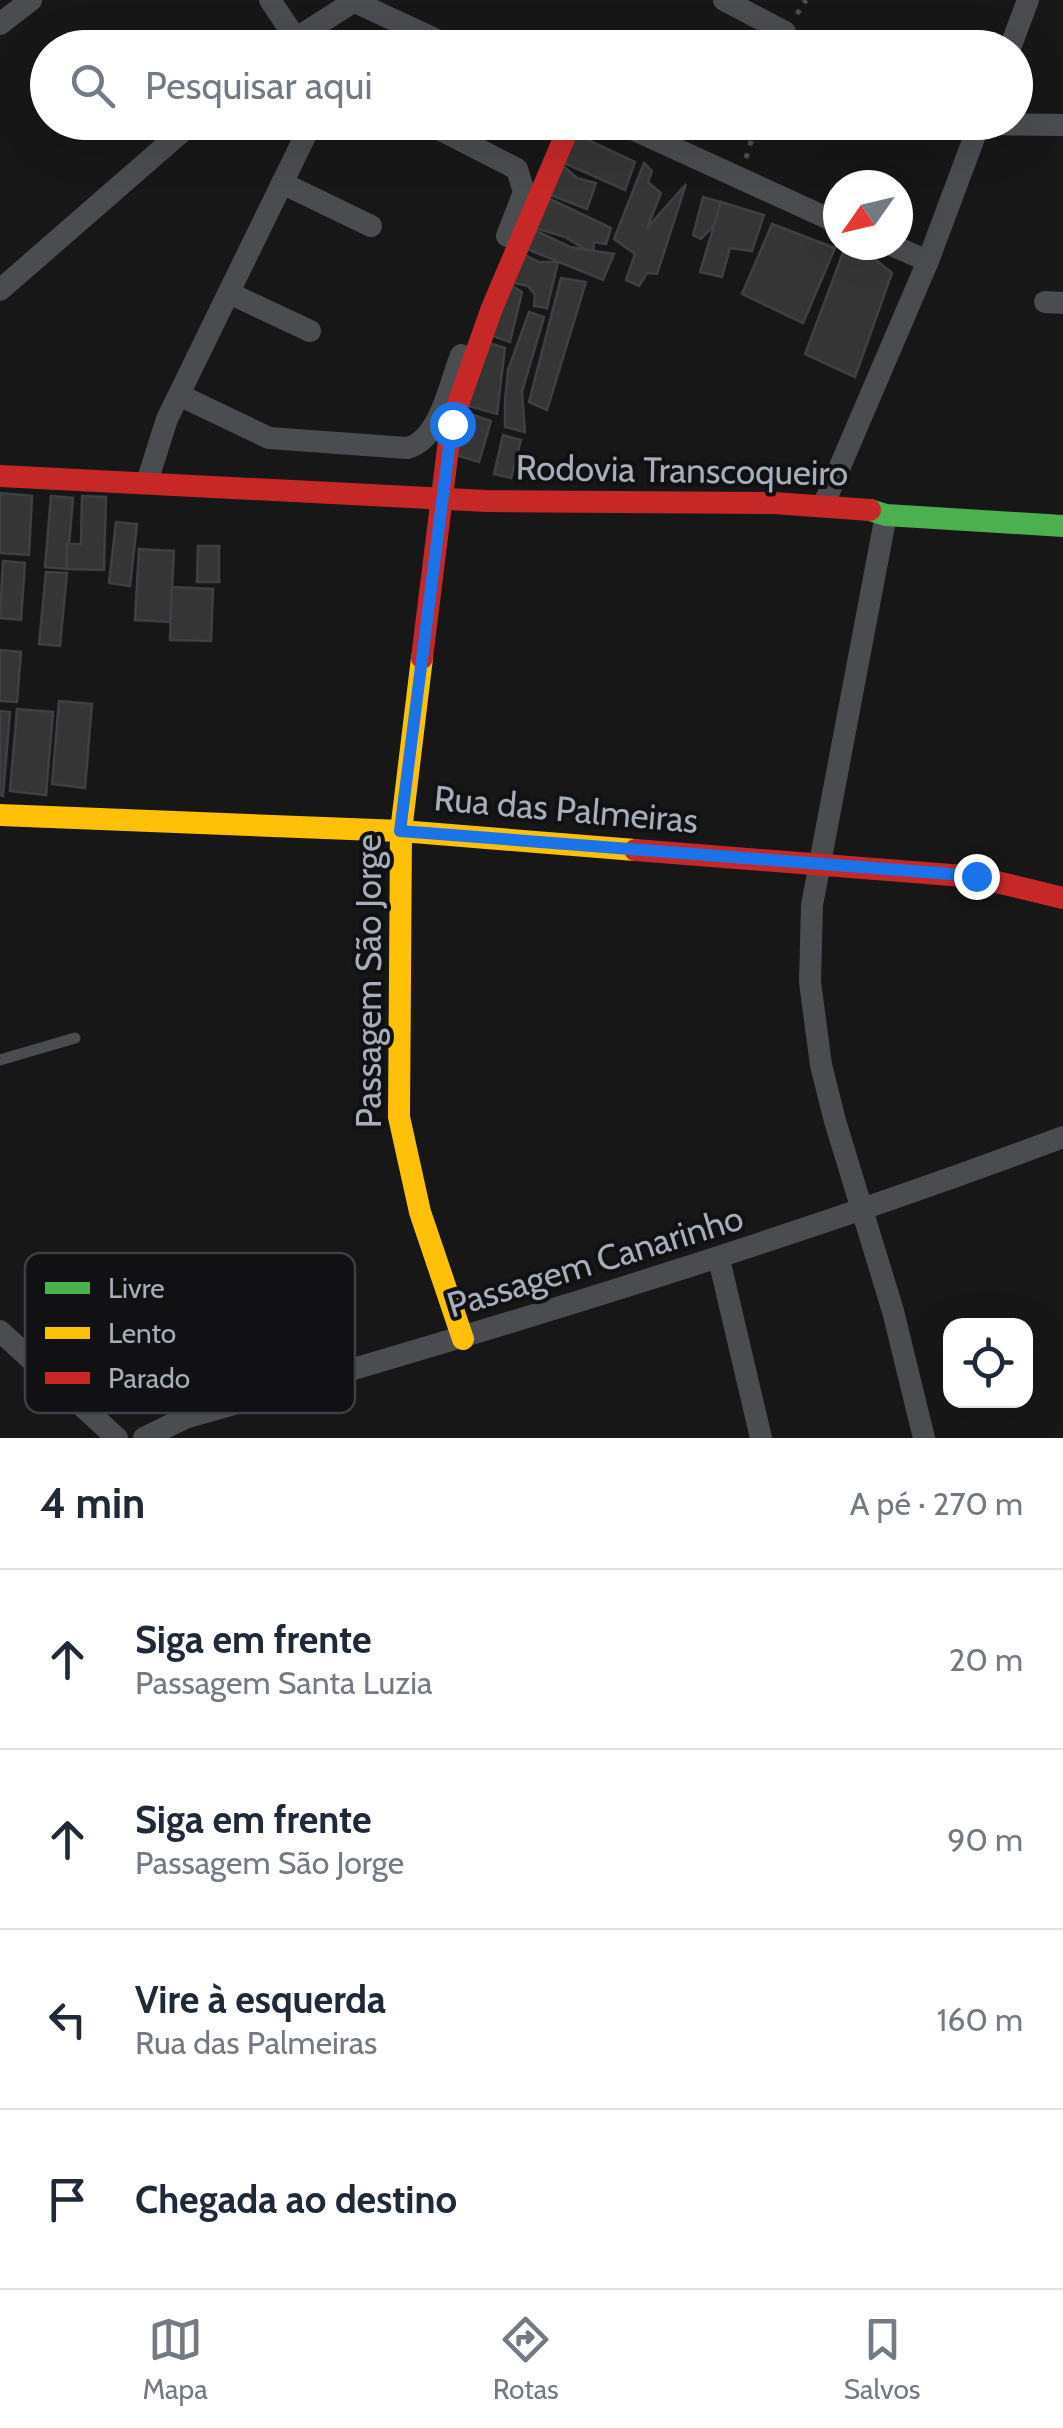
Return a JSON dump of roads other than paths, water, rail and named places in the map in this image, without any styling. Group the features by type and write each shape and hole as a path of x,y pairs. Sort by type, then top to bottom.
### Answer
{"street":[{"path":"0,24 31,0"},
{"path":"270,0 282,30"},
{"path":"724,0 781,30"},
{"path":"1017,30 1028,0"},
{"path":"307,30 354,1 416,30"},
{"path":"1033,124 1063,124"},
{"path":"0,290 172,140"},
{"path":"148,482 179,395 303,140"},
{"path":"179,395 269,438 407,448 420,445 430,432 524,192 524,179 516,168 461,140"},
{"name":"Passagem São Jorge","path":"463,1339 416,1197 399,1117 400,831 452,424 477,351 564,140"},
{"path":"655,140 823,216"},
{"path":"822,506 928,261 974,140"},
{"path":"282,183 370,226"},
{"path":"913,255 928,261"},
{"path":"229,292 310,330"},
{"name":"Rodovia Transcoqueiro","path":"0,476 488,501 822,506 864,508 886,515 1063,526"},
{"path":"886,515 818,864 812,905 810,982 821,1066 924,1438"},
{"name":"Rua das Palmeiras","path":"0,815 400,831 976,876 1063,898"},
{"name":"Passagem Canarinho","path":"355,1370 720,1260 863,1212 1063,1137"},
{"path":"720,1260 760,1438"},
{"path":"0,1330 25,1353"},
{"path":"90,1413 117,1438"},
{"name":"Passagem Canarinho","path":"144,1438 204,1413"}],"lane":[{"path":"0,1060 75,1038"}]}
